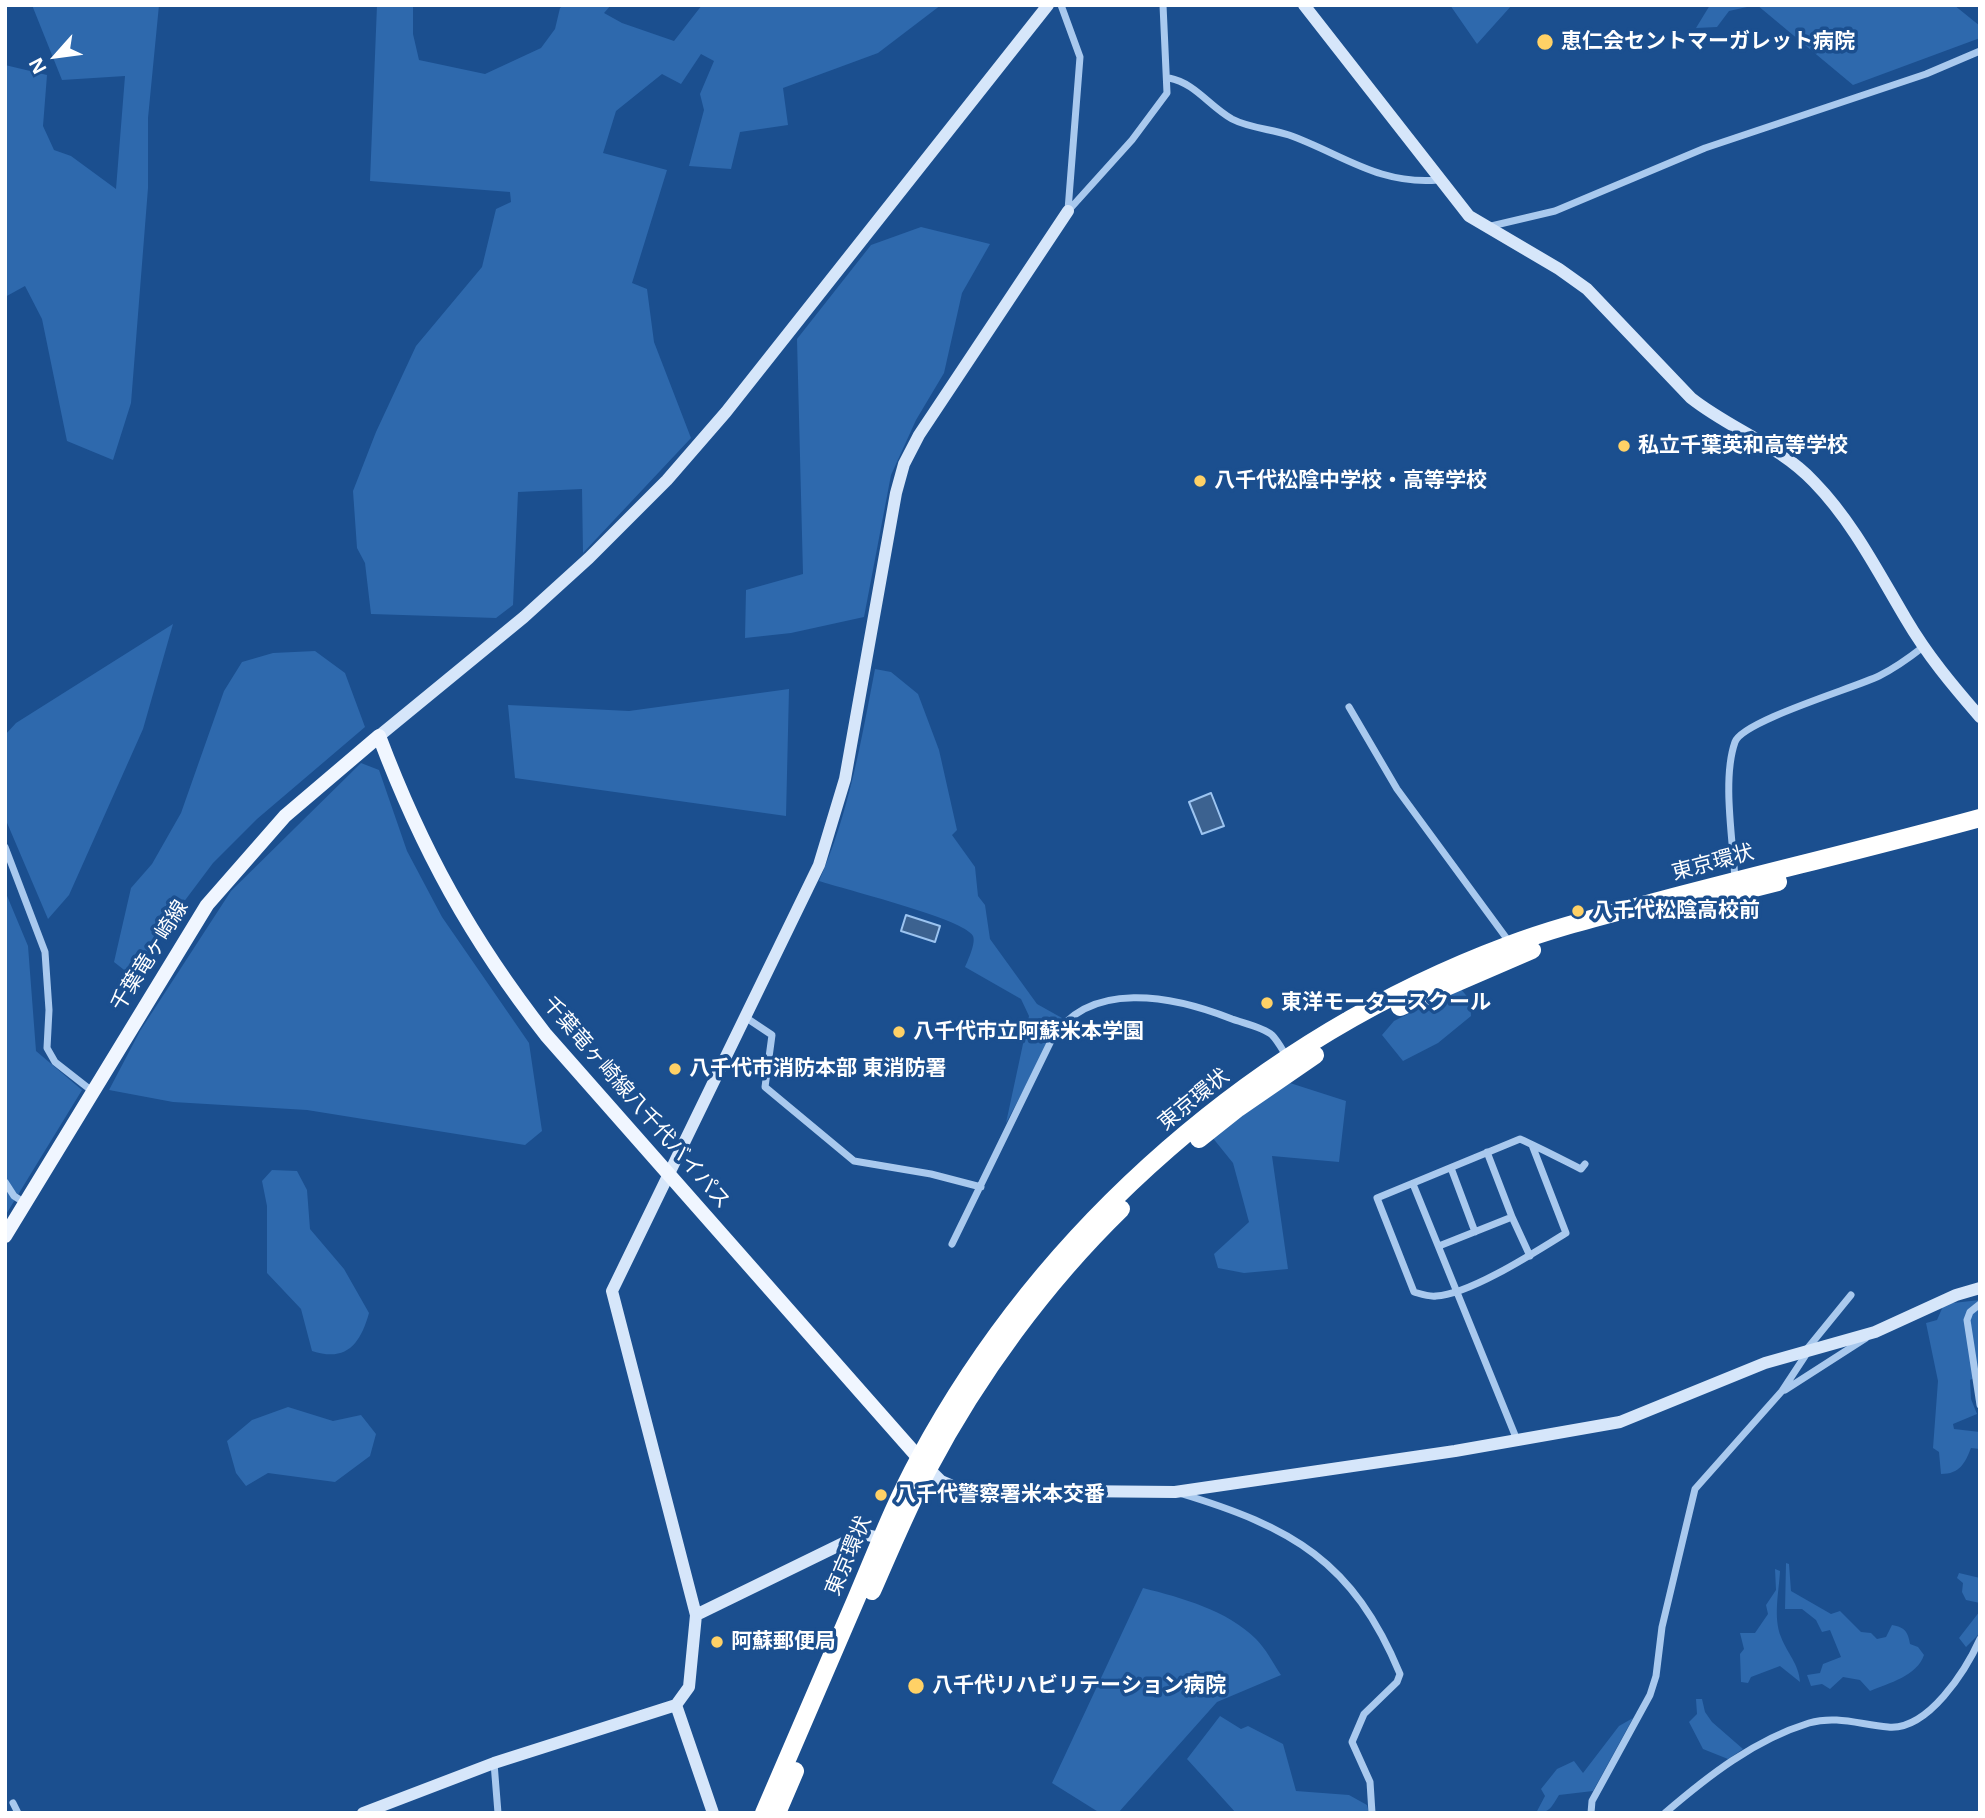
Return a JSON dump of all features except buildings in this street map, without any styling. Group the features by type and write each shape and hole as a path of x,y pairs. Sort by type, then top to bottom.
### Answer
{"highway":[{"name":"東京環状","path":"764,1813 881,1538 982,1357 1085,1229 1190,1132 1288,1058 1418,985 1513,950 1582,934 1735,886 1980,818"},
{"name":"東京環状","path":"1735,886 1980,830"},
{"name":"東京環状","path":"777,1813 924,1463 1059,1278 1116,1214 1184,1151 1297,1067 1360,1028 1513,950"}],"main road":[{"name":"千葉竜ヶ崎線","path":"5,1236 189,932 223,885 295,807 379,736"},
{"name":"千葉竜ヶ崎線八千代バイパス","path":"379,736 424,846 489,957 546,1035 924,1463"}],"street":[{"path":"379,736 523,617 599,548 667,480 726,412 1048,5"},
{"path":"1061,5 1080,57 1068,211"},
{"path":"363,1813 494,1763 676,1705 689,1687 696,1615 612,1291 819,864 831,831 845,779 896,493 904,464 964,365 1068,211 1163,103 1169,78 1163,5"},
{"path":"1304,5 1468,216 1559,269 1587,289 1691,398 1710,413 1765,443 1813,481 1850,525 1923,647 1980,717"},
{"path":"1486,227 1555,211 1705,148 1926,75 1980,51"},
{"path":"1169,78 1189,84 1235,121 1289,135 1380,175 1421,181 1438,180"},
{"path":"1735,886 1729,781 1735,740 1742,731 1879,676 1923,647"},
{"path":"1349,707 1397,789 1513,950"},
{"path":"5,847 45,952 49,1010 47,1048 55,1062 92,1091"},
{"path":"952,1244 1051,1041 1060,1026 1083,1007 1155,996 1215,1012 1272,1034 1288,1058"},
{"path":"745,1017 772,1035 765,1087 854,1161 931,1174 981,1187"},
{"path":"1532,1144 1566,1233 1530,1256 1458,1291 1436,1297 1414,1292 1377,1198 1520,1139 1532,1144 1581,1169 1585,1164"},
{"path":"1487,1152 1530,1256"},
{"path":"1451,1167 1475,1231"},
{"path":"5,1182 14,1196 25,1203"},
{"path":"1413,1184 1517,1440"},
{"path":"1439,1246 1512,1217"},
{"path":"1782,1392 1875,1332 1956,1295 1980,1288"},
{"path":"1591,1813 1592,1801 1644,1708 1656,1676 1662,1627 1695,1489 1782,1392 1808,1349 1851,1295"},
{"path":"1980,1304 1970,1312 1967,1320 1980,1405"},
{"path":"924,1463 942,1481 962,1490 1175,1492 1620,1422 1765,1363 1875,1332"},
{"path":"1175,1492 1267,1524 1324,1559 1349,1585 1400,1674 1397,1682 1364,1714 1352,1742 1370,1782 1372,1813"},
{"path":"696,1615 862,1534 881,1538"},
{"path":"1665,1813 1743,1753 1806,1724 1833,1719 1890,1728 1919,1716 1935,1705 1957,1682 1980,1639"},
{"path":"676,1705 713,1813"},
{"path":"494,1763 498,1813"},
{"path":"13,1803 18,1813"}],"shaded area":[{"path":"32,5 159,5 148,118 148,188 131,403 113,460 67,441 42,319 25,286 5,297 5,65 47,75 43,126 54,150 71,156 116,189 125,76 62,80"},
{"path":"377,5 413,5 413,34 419,60 485,74 541,48 555,29 560,8 564,5 611,5 604,13 622,23 674,41 702,5 941,5 878,53 783,88 788,125 740,132 731,169 689,166 704,110 700,94 714,61 701,54 681,84 662,74 616,111 603,153 667,170 632,283 647,289 654,342 691,438 583,553 582,489 518,492 513,605 496,618 371,614 365,563 357,548 353,491 376,432 416,346 482,267 496,209 511,202 510,192 370,181"},
{"path":"1450,5 1512,5 1477,44"},
{"path":"1710,5 1756,5 1729,11 1717,27 1696,28"},
{"path":"1757,5 1954,5 1980,26 1980,38 1853,85"},
{"path":"921,227 990,244 962,293 944,373 916,420 891,475 864,617 791,633 745,638 746,590 803,574 797,339 871,245"},
{"path":"173,624 143,729 69,895 48,919 5,818 5,735 16,723"},
{"path":"315,651 345,673 365,727 257,819 213,863 165,927 142,984 114,962 131,888 152,864 181,813 224,691 242,662 273,653"},
{"path":"875,669 891,672 918,694 939,750 957,830 952,835 975,867 978,896 985,905 990,939 1037,1004 1062,1018 1006,1123 1029,1016 1021,999 965,967 973,947 973,936 949,921 927,913 819,881 846,803"},
{"path":"789,689 786,816 515,778 508,705 629,711"},
{"path":"361,763 379,770 407,851 442,917 529,1043 542,1131 525,1145 307,1110 173,1102 109,1090 140,1031 231,891"},
{"path":"1211,793 1224,826 1202,834 1189,802"},
{"path":"5,891 28,946 36,1051 82,1090 5,1216"},
{"path":"906,915 940,926 935,942 901,931"},
{"path":"1460,988 1470,1000 1471,1016 1438,1043 1403,1061 1382,1035 1394,1021"},
{"path":"1290,1083 1346,1101 1339,1162 1272,1156 1288,1269 1244,1273 1218,1268 1214,1254 1249,1222 1233,1163 1212,1137 1272,1092"},
{"path":"272,1170 297,1171 307,1190 310,1229 344,1269 369,1313 356,1342 343,1352 324,1354 312,1351 301,1309 267,1273 267,1206 262,1181"},
{"path":"1980,1300 1980,1384 1978,1376 1970,1380 1971,1399 1977,1414 1953,1424 1954,1429 1980,1432 1980,1449 1971,1448 1961,1467 1941,1474 1939,1452 1933,1448 1938,1381 1926,1323 1937,1320 1944,1304"},
{"path":"288,1407 333,1421 361,1415 376,1434 370,1456 335,1482 268,1473 246,1486 236,1473 227,1441 252,1420"},
{"path":"1786,1563 1789,1564 1791,1591 1831,1614 1840,1611 1861,1632 1871,1633 1877,1639 1886,1637 1892,1625 1900,1627 1907,1633 1910,1644 1918,1647 1924,1655 1920,1662 1909,1674 1870,1691 1860,1680 1843,1677 1830,1689 1822,1684 1811,1686 1807,1675 1820,1673 1823,1664 1841,1657 1830,1630 1822,1632 1816,1620 1802,1609 1785,1609"},
{"path":"1775,1569 1780,1571 1777,1613 1779,1629 1800,1682 1780,1666 1751,1677 1748,1683 1741,1682 1740,1654 1744,1649 1740,1633 1755,1633 1768,1614 1766,1605 1776,1590"},
{"path":"1959,1573 1980,1578 1980,1603 1966,1600 1962,1592 1963,1583 1957,1578"},
{"path":"1143,1588 1188,1601 1232,1620 1260,1643 1281,1675 1217,1702 1118,1813 1100,1813 1052,1783"},
{"path":"1980,1611 1980,1633 1966,1647 1959,1638"},
{"path":"1696,1699 1702,1699 1705,1712 1712,1722 1743,1749 1728,1759 1703,1749 1689,1722 1697,1714"},
{"path":"1220,1716 1241,1729 1248,1726 1283,1744 1296,1791 1349,1795 1367,1805 1369,1813 1236,1813 1187,1759"},
{"path":"1633,1718 1593,1791 1559,1795 1548,1810 1536,1813 1545,1796 1541,1789 1557,1769 1574,1761 1583,1773 1619,1726"}],"place":[{"name":"恵仁会セントマーガレット病院","path":"1545,42"},
{"name":"私立千葉英和高等学校","path":"1624,446"},
{"name":"八千代松陰中学校・高等学校","path":"1200,481"},
{"name":"八千代松陰高校前","path":"1578,911"},
{"name":"東洋モータースクール","path":"1267,1003"},
{"name":"八千代市立阿蘇米本学園","path":"899,1032"},
{"name":"八千代市消防本部 東消防署","path":"675,1069"},
{"name":"八千代警察署米本交番","path":"881,1495"},
{"name":"阿蘇郵便局","path":"717,1642"},
{"name":"八千代リハビリテーション病院","path":"916,1686"}]}
